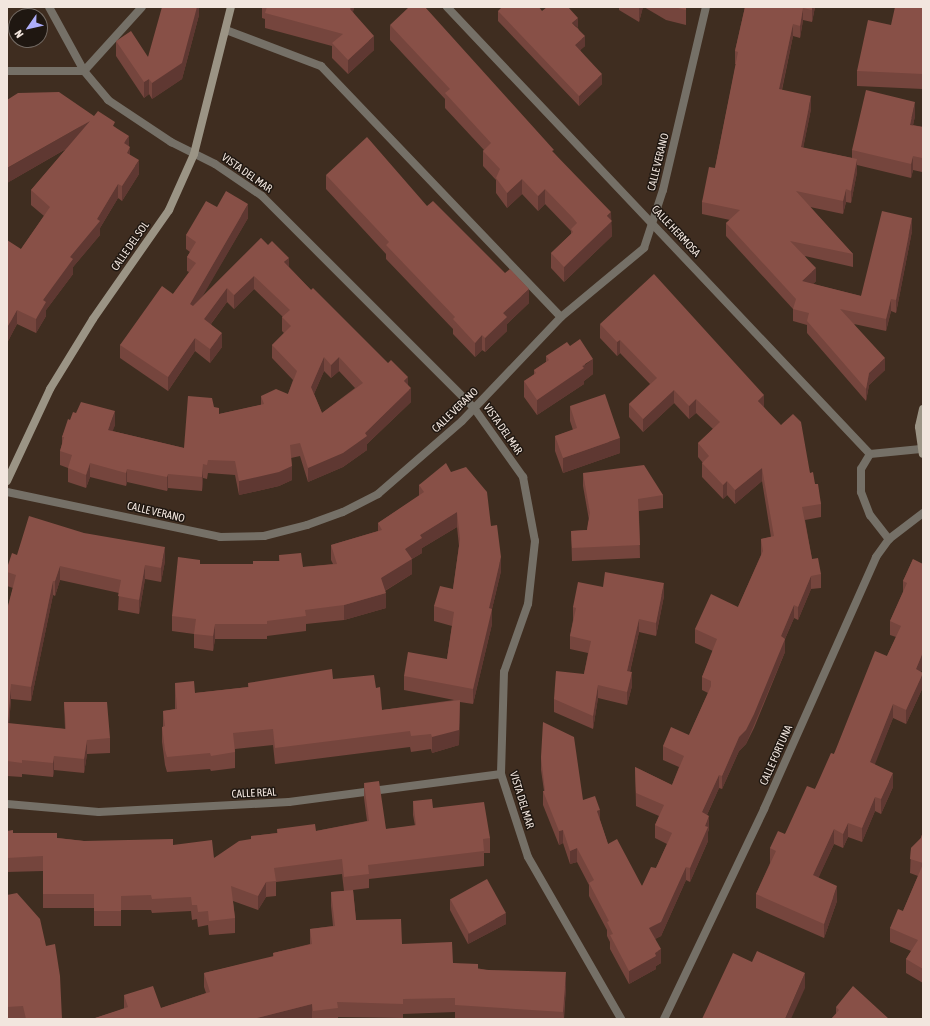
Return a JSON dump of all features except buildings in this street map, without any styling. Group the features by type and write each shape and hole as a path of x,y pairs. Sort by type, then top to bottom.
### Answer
{"street":[{"path":"7,72 84,72 142,7"},
{"name":"CALLE DEL SOL","path":"7,481 50,389 93,319 169,210 194,154 231,7"},
{"name":"CALLE HERMOSA","path":"447,7 870,454"},
{"name":"CALLE VERANO","path":"7,492 220,537 264,536 307,526 343,512 378,494 474,408 561,317 644,248 654,224 706,7"},
{"name":"VISTA DEL MAR","path":"51,8 84,72 108,100 171,142 215,164 262,196 474,408 523,477 535,541 528,604 504,672 500,774 528,856 621,1019"},
{"path":"226,30 321,66 561,317"},
{"path":"889,539 870,515 861,492 862,469 870,454 922,452 919,427 923,409"},
{"name":"CALLE FORTUNA","path":"664,1019 764,809 876,557 889,539 923,513"},
{"name":"CALLE REAL","path":"7,804 99,812 281,802 500,774"}]}
